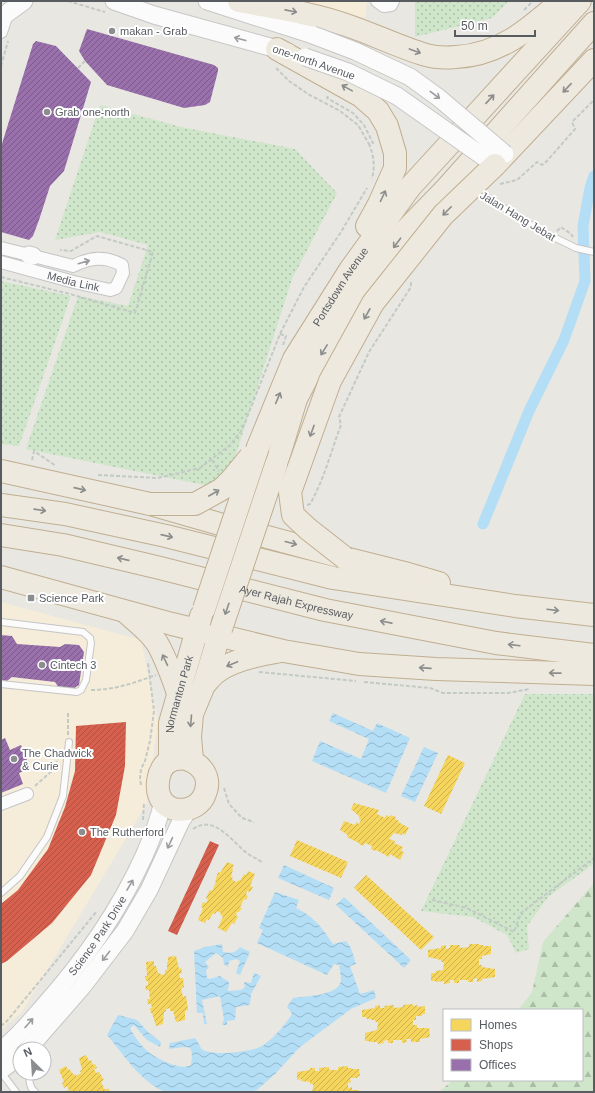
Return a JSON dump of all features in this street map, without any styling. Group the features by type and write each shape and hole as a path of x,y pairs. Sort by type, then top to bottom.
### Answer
{"highway":[{"path":"239,1 299,12 346,25 427,56 444,58 467,57 488,52 503,45 527,29 561,1"},
{"name":"Portsdown Avenue","path":"198,627 258,447 303,365 350,270 410,187 580,1"},
{"name":"Portsdown Avenue","path":"220,632 276,466 296,399 303,365 405,232 451,187 467,176 594,23"},
{"path":"275,57 361,96 378,111 387,126 395,153 394,168 379,204 358,245 350,270"},
{"path":"345,558 308,529 290,492 330,381 373,303 443,215 499,168 594,60"},
{"path":"150,504 195,504 222,488 232,479 258,447"},
{"path":"276,466 281,494 298,510"},
{"path":"1,471 150,504 408,574 515,606"},
{"path":"1,505 65,514 166,536 333,578 515,606 594,615"},
{"name":"Ayer Rajah Expressway","path":"1,535 70,547 325,610 496,643 594,655"},
{"path":"9,582 126,612 220,632 283,651 360,664 436,669 594,674"},
{"path":"126,612 157,642 160,674 179,696"},
{"name":"Normanton Park","path":"170,761 170,723 198,627"},
{"name":"Normanton Park","path":"192,760 190,737 192,714 204,685 220,632"},
{"path":"204,685 218,671 229,665 254,656 283,651"},
{"path":"182,758 192,760 201,768 207,778 208,788 203,798 196,806 189,809 179,810 153,801 158,793 158,782 163,768 170,761 182,758"}],"street":[{"path":"1,32 9,8 24,1"},
{"path":"207,1 313,35 355,51 410,77 439,98 499,168"},
{"path":"377,1 384,6 391,5 394,1"},
{"name":"one-north Avenue","path":"112,7 154,15 275,57 305,57 348,72 397,96 499,168"},
{"name":"Media Link","path":"1,248 73,266 99,258 112,259 122,265 123,273 116,288 110,290 74,282 1,262"},
{"path":"1,804 27,794"},
{"name":"Science Park Drive","path":"1,1050 16,1038 69,978 109,922 135,877 156,829 153,801"},
{"name":"Science Park Drive","path":"38,1041 48,1024 82,987 125,931 149,890 181,821 189,809"},
{"path":"1,1071 12,1062"}],"lane":[{"name":"Jalan Hang Jebat","path":"467,176 539,230 576,248 594,252"},
{"path":"1,622 83,632 90,638 91,643 86,680 81,690 77,692 1,684"},
{"path":"1,893 20,876 47,837 63,796 68,741"},
{"path":"1,1071 16,1092"},
{"path":"29,1081 35,1092"}],"path":[{"path":"68,1 112,7"},
{"path":"522,12 533,1"},
{"path":"275,57 289,81 308,94 340,111 358,125 373,154 374,166 371,182"},
{"path":"78,68 84,61"},
{"path":"330,94 327,98 353,113 364,125 374,143 369,144"},
{"path":"499,168 517,180 537,162 542,165 575,130 572,122 594,100"},
{"path":"97,475 158,478 186,472 200,468 230,445 242,430 280,334 304,287 341,232 367,188"},
{"path":"298,510 310,504 320,488 341,425 339,417 369,352 411,287"},
{"path":"32,460 34,451 60,469"},
{"path":"148,661 160,674"},
{"path":"256,672 430,688 443,693 508,693 533,688"},
{"path":"81,690 105,690 127,685 160,674"},
{"path":"142,789 140,779 141,769 145,761 150,741 160,674"},
{"path":"68,713 68,741"},
{"path":"27,794 54,768 58,757"},
{"path":"223,785 229,804 242,818 254,822"},
{"path":"142,823 145,804 153,801"},
{"path":"213,825 219,828 248,854 262,862"},
{"path":"432,900 467,908 514,932 521,913 594,858"},
{"path":"1,1026 7,1021 101,906"}],"shaded area":[{"path":"297,1 367,1 365,18"},
{"path":"1,602 141,640 158,720 147,803 22,1012 1,1030"}],"green space":[{"path":"415,1 509,1 492,18 415,37"},
{"path":"100,105 181,127 295,149 337,193 292,279 231,470 214,487 26,449 78,296 128,306 148,245 100,232 55,240"},
{"path":"1,281 71,296 19,446 1,444"},
{"path":"525,694 594,694 594,864 549,896 527,926 529,949 516,953 507,935 473,917 421,911"},
{"path":"594,883 594,1092 439,1092 452,1081 583,1081 583,1009 519,1009 532,992 543,942"}],"water":[{"path":"333,713 373,731 377,723 410,738 386,793 312,761 320,741 361,759 369,739 329,721"},
{"path":"424,747 438,753 415,802 401,796"},
{"path":"284,865 334,888 329,900 278,878"},
{"path":"275,892 299,900 296,908 303,911 313,919 333,944 346,941 351,948 356,964 350,966 360,994 374,990 376,998 351,1009 300,1047 275,1074 257,1090 250,1092 165,1092 156,1087 133,1067 107,1035 118,1015 137,1020 149,1033 161,1042 160,1047 147,1040 134,1025 130,1028 139,1042 151,1054 171,1064 182,1067 191,1065 191,1049 186,1047 169,1049 170,1043 195,1038 203,1050 215,1053 257,1048 270,1040 292,1014 287,1007 293,998 328,992 339,986 341,981 339,965 334,964 327,975 257,943 263,930 259,928"},
{"path":"344,897 411,960 404,968 336,905"},
{"path":"222,944 223,952 234,952 240,947 250,952 240,975 236,973 240,961 236,959 229,961 228,967 224,964 223,958 216,953 205,962 209,968 206,970 207,978 210,979 220,976 229,982 228,991 241,990 245,987 244,982 251,983 254,973 261,976 251,994 250,1005 236,1007 235,1020 227,1021 227,1025 222,1025 224,1019 220,996 202,1000 207,1024 204,1024 203,1013 197,1013 194,951 205,947"}],"building: Homes":[{"path":"448,755 465,763 441,814 424,806"},
{"path":"354,803 379,810 377,814 385,818 386,815 396,817 395,819 399,821 398,822 409,828 405,835 402,833 402,835 394,833 389,839 395,841 394,843 403,847 401,851 404,852 400,860 390,854 389,857 376,850 375,851 371,849 372,846 365,843 363,846 359,844 347,837 348,835 340,830 344,821 355,825 356,822 359,824 361,820 359,819 360,817 351,809"},
{"path":"297,840 348,862 341,878 290,856"},
{"path":"227,862 234,865 232,869 232,880 237,882 238,880 240,881 244,874 246,875 248,871 255,874 250,886 253,887 250,892 247,891 246,895 248,896 246,900 244,899 240,907 242,908 239,912 237,912 236,915 238,917 234,924 232,923 226,932 218,928 223,916 217,911 215,914 213,913 209,920 207,919 205,923 198,920 203,908 201,907 203,902 206,903 208,899 206,898 210,890 212,891 218,872 220,873"},
{"path":"366,875 434,937 421,950 354,888"},
{"path":"469,944 491,946 491,954 482,956 482,959 479,959 479,965 482,965 482,967 495,969 495,977 482,979 482,981 477,982 477,978 473,979 473,982 468,982 468,980 459,980 459,983 454,983 454,980 450,980 450,983 444,984 444,981 431,981 431,973 436,973 435,971 443,970 444,962 428,957 428,950 441,948 441,946 446,945 446,949 450,948 450,945 460,945 460,948 469,947"},
{"path":"176,956 179,969 181,968 182,973 179,974 180,978 183,978 184,987 181,988 183,997 186,996 188,1010 185,1011 185,1020 176,1022 173,1011 170,1011 170,1008 166,1009 164,1012 163,1024 156,1026 151,1013 151,1004 148,1004 147,999 150,999 149,990 146,990 145,986 148,985 148,981 146,981 145,976 147,976 146,962 154,961 154,966 156,966 158,973 161,975 165,974 165,970 167,970 168,957"},
{"path":"413,1004 413,1006 418,1005 418,1007 425,1006 425,1014 422,1014 422,1016 416,1016 416,1020 413,1020 413,1025 417,1025 417,1028 429,1028 430,1037 420,1039 420,1042 411,1042 411,1039 406,1039 407,1042 402,1043 402,1040 393,1040 393,1043 388,1043 388,1040 383,1041 384,1043 378,1044 378,1042 365,1041 365,1033 377,1030 378,1022 362,1017 362,1010 375,1008 375,1006 380,1005 380,1008 385,1008 384,1006 394,1005 394,1008"},
{"path":"86,1055 89,1061 91,1060 93,1065 95,1064 97,1068 94,1069 96,1073 99,1072 104,1080 101,1082 105,1090 108,1088 110,1092 65,1092 69,1090 67,1086 64,1088 62,1083 64,1082 59,1070 66,1066 74,1075 76,1074 76,1076 81,1073 80,1071 82,1070 79,1058"},
{"path":"348,1066 348,1068 359,1069 360,1076 357,1078 350,1078 351,1082 348,1083 348,1088 352,1087 352,1090 359,1090 359,1092 312,1092 313,1084 310,1084 310,1082 301,1081 301,1079 297,1080 297,1072 310,1070 310,1068 315,1068 315,1071 319,1071 319,1068 329,1067 329,1070 338,1070 338,1067"}],"building: Shops":[{"name":"The Rutherford","path":"126,722 125,766 116,815 91,875 52,923 7,961 1,964 1,904 18,890 48,849 65,807 75,771 76,726"},
{"path":"210,841 219,845 177,935 168,931"}],"building: Offices":[{"name":"Grab one-north","path":"87,29 214,65 218,68 218,71 210,102 205,105 184,108 107,85 85,61 79,51"},
{"name":"Grab one-north","path":"36,41 56,46 91,82 64,171 50,186 33,236 29,240 1,232 1,147 33,44"},
{"name":"Cintech 3","path":"1,635 12,636 17,644 60,647 65,644 79,645 84,652 79,685 71,690 59,688 55,682 12,677 7,681 1,680"},
{"name":"The Chadwick & Curie","path":"5,738 10,750 21,745 30,768 19,773 23,784 1,793 1,740"}],"waterway":[{"path":"483,524 529,411 564,340 585,281 583,226 590,188 594,176"}],"place":[{"name":"makan - Grab","path":"112,31"},
{"name":"Grab one-north","path":"47,112"},
{"name":"Science Park","path":"31,598"},
{"name":"Cintech 3","path":"42,665"},
{"name":"The Chadwick & Curie","path":"14,759"},
{"name":"The Rutherford","path":"82,832"}]}
